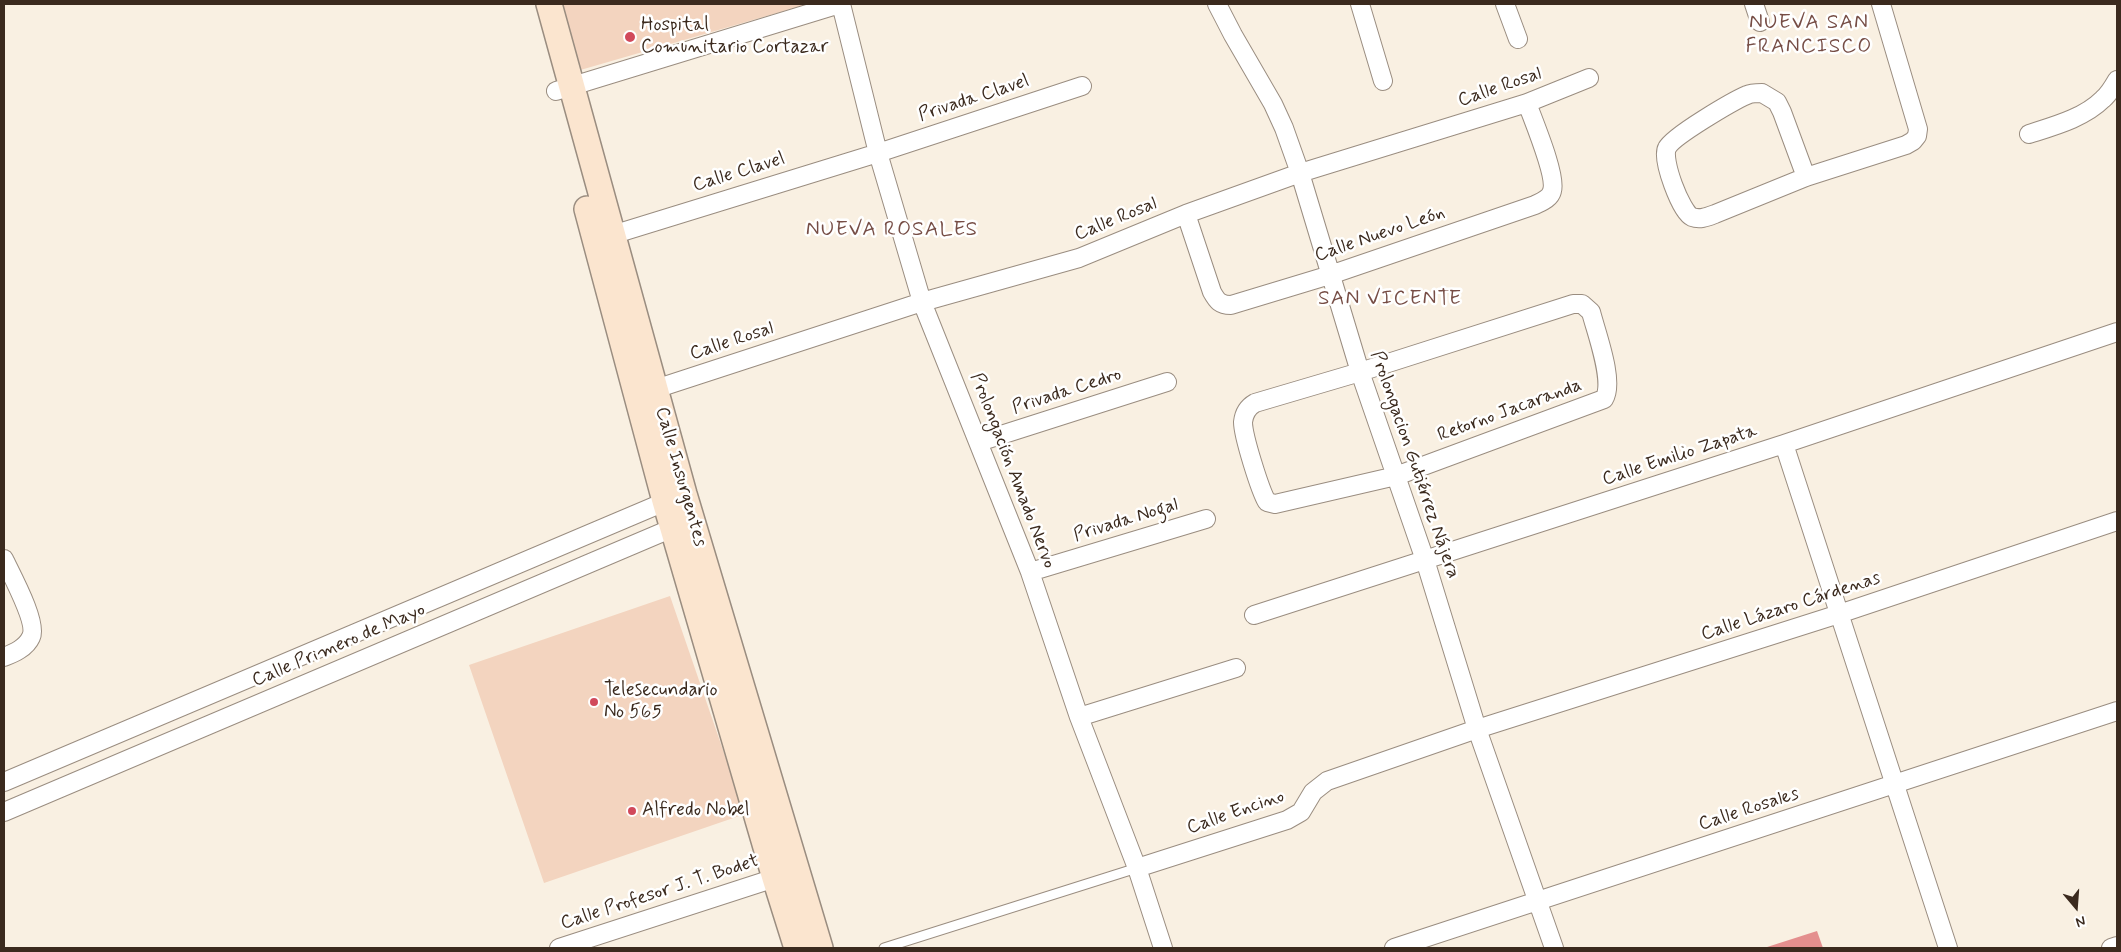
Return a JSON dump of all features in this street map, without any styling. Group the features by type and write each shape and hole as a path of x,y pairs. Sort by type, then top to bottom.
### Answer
{"main road":[{"name":"Calle Insurgentes","path":"531,4 564,89 612,235 646,392"},
{"name":"Calle Insurgentes","path":"549,4 564,89 674,498 820,948"},
{"name":"Calle Insurgentes","path":"682,524 775,878 797,948"}],"street":[{"path":"564,89 841,4"},
{"name":"Prolongación Amado Nervo","path":"841,4 878,152 922,302 1030,572 1079,716 1137,868 1163,948"},
{"name":"Prolongacion Gutiérrez Nájera","path":"1217,4 1233,36 1273,104 1284,128 1300,173 1360,372 1425,560 1477,729 1554,948"},
{"path":"1360,4 1383,80"},
{"path":"1505,4 1518,39"},
{"path":"1754,4 1760,22"},
{"path":"1806,177 1782,112 1776,102 1762,93 1748,95 1684,132 1672,141 1666,149 1665,159 1681,204 1687,214 1699,219 1806,177 1906,145 1913,141 1917,136 1918,129 1881,4"},
{"name":"Calle Rosal","path":"646,392 922,302 1079,258 1186,214 1300,173 1527,103 1589,78"},
{"path":"2029,134 2061,124 2094,107 2104,99 2117,80"},
{"name":"Privada Clavel","path":"878,152 1082,86"},
{"name":"Calle Nuevo León","path":"1186,214 1212,292 1216,301 1224,305 1231,305 1330,275 1534,206 1548,198 1552,192 1552,177 1527,103"},
{"name":"Calle Clavel","path":"612,235 878,152"},
{"name":"Retorno Jacaranda","path":"1573,304 1582,304 1591,312 1608,382 1608,389 1604,400 1396,476 1275,504 1267,502 1244,431 1245,413 1249,406 1360,372 1573,304"},
{"name":"Calle Emilio Zapata","path":"1254,614 1784,444 2117,332"},
{"name":"Privada Cedro","path":"979,442 1167,382"},
{"path":"1784,444 1948,948"},
{"name":"Calle Primero de Mayo","path":"4,782 674,498"},
{"name":"Privada Nogal","path":"1030,572 1206,519"},
{"name":"Calle Lázaro Cárdenas","path":"1477,729 1839,614 2117,521"},
{"name":"Calle Primero de Mayo","path":"4,812 682,524"},
{"path":"4,559 33,624 32,636 26,645 4,657"},
{"path":"1079,716 1236,668"},
{"name":"Calle Rosales","path":"1394,948 2117,711"},
{"name":"Calle Encino","path":"1137,868 1288,820 1302,812 1313,792 1327,781 1477,729"},
{"name":"Calle Profesor J. T. Bodet","path":"559,948 775,878"},
{"path":"2111,948 2117,946"}],"lane":[{"path":"884,948 1137,868"}],"shaded area":[{"name":"Hospital Comunitario Cortazar","path":"558,4 808,4 577,71"},
{"name":"Telesecundario No 565","path":"670,596 745,814 544,883 469,665"}],"building":[{"path":"1817,931 1823,948 1764,948"}],"place":[{"name":"Hospital Comunitario Cortazar","path":"630,37"},
{"name":"Telesecundario No 565","path":"594,702"},
{"name":"Alfredo Nobel","path":"632,811"}],"district":[{"name":"NUEVA SAN FRANCISCO","path":"1809,36"},
{"name":"NUEVA ROSALES","path":"892,231"},
{"name":"SAN VICENTE","path":"1390,300"}]}
